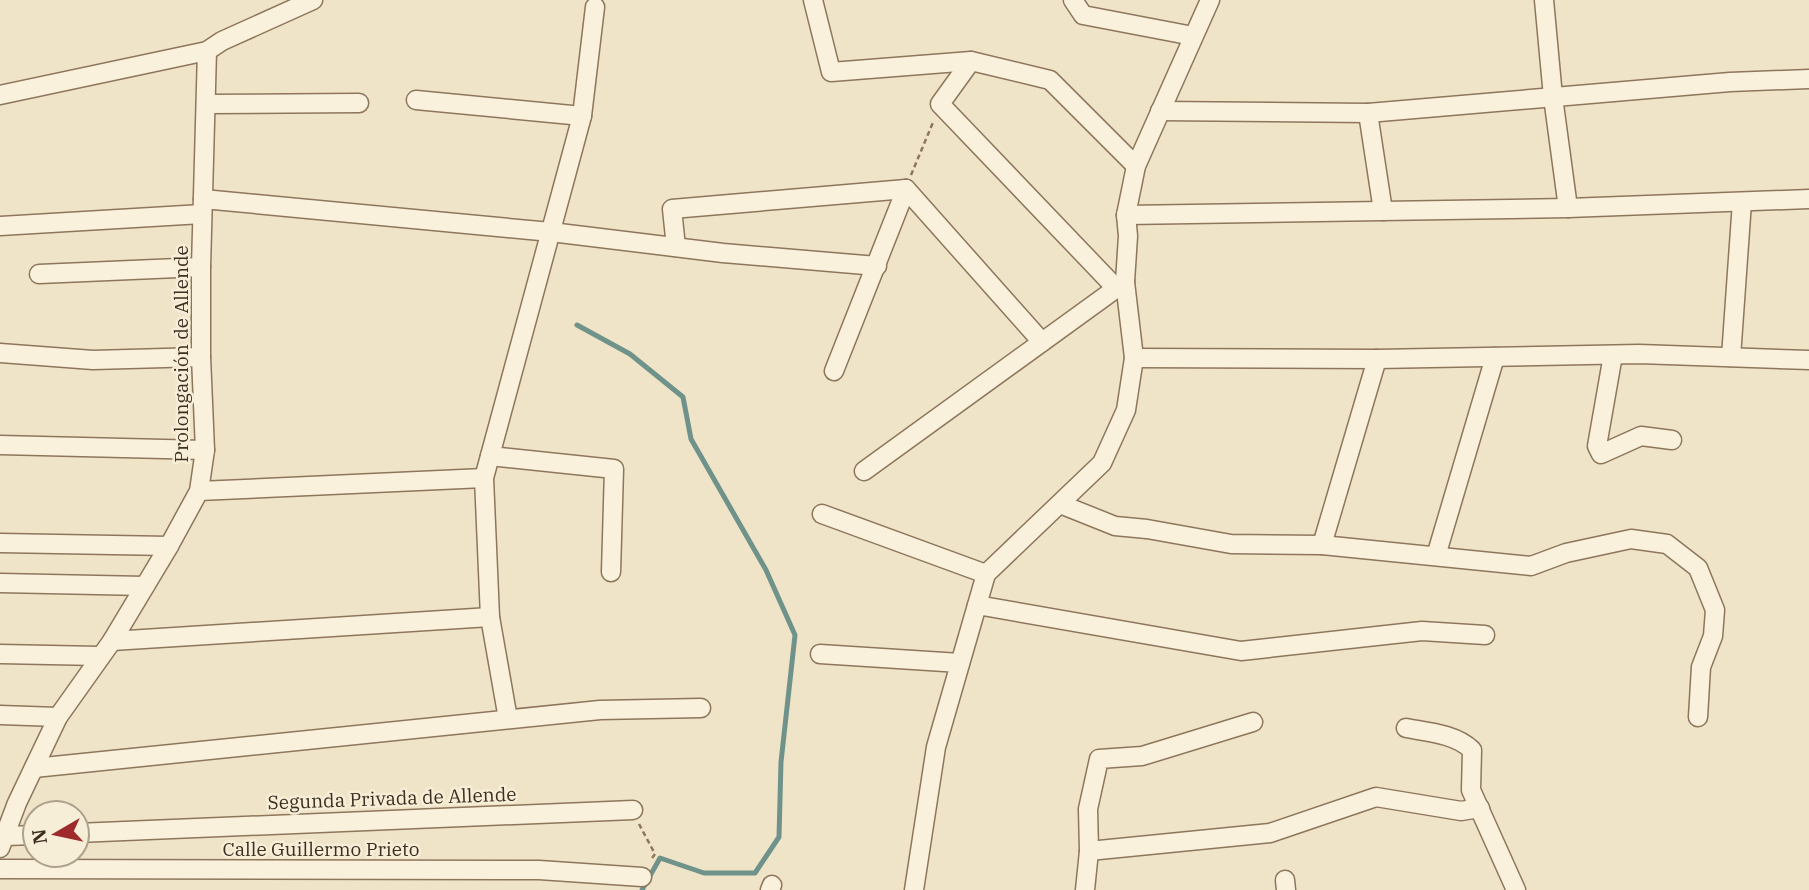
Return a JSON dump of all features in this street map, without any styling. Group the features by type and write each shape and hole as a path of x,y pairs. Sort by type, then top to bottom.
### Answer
{"street":[{"path":"0,95 207,51 222,41 313,0"},
{"path":"813,0 831,72 971,61 1050,80 1136,166"},
{"path":"1073,0 1083,15 1193,36"},
{"path":"914,890 936,747 986,574 1102,463 1126,410 1134,358 1120,285 1128,236 1126,215 1136,166 1210,0"},
{"path":"1544,0 1553,97 1568,208"},
{"path":"508,719 490,617 484,478 582,116 595,7"},
{"name":"Prolongación de Allende","path":"3,842 17,803 58,717 112,641 199,491 205,450 201,267 207,51"},
{"path":"971,61 940,104 1120,285"},
{"path":"1160,111 1368,113 1730,82 1809,79"},
{"path":"416,100 582,116"},
{"path":"207,104 359,103"},
{"path":"1368,113 1383,211"},
{"path":"676,247 671,209 906,189"},
{"path":"834,371 906,189"},
{"path":"906,189 1042,342"},
{"path":"1126,215 1568,208 1809,199"},
{"path":"1731,357 1742,202"},
{"path":"0,226 202,206 551,232 877,266"},
{"path":"39,274 201,267"},
{"path":"864,471 1120,285"},
{"path":"0,353 93,360 201,357"},
{"path":"1134,358 1377,359 1613,355 1809,360"},
{"path":"1613,355 1597,446 1601,454 1641,436 1672,440"},
{"path":"1436,556 1495,357"},
{"path":"1322,545 1377,359"},
{"path":"0,445 205,450"},
{"path":"490,456 614,469 611,572"},
{"path":"199,491 484,478"},
{"path":"1060,504 1115,526 1231,544 1322,545 1531,566 1566,553 1631,539 1667,544 1698,568 1715,610 1713,636 1701,667 1698,717"},
{"path":"822,514 986,574"},
{"path":"0,543 169,546"},
{"path":"0,583 145,586"},
{"path":"977,605 1241,651 1422,631 1485,635"},
{"path":"112,641 490,617"},
{"path":"0,654 99,656"},
{"path":"820,654 960,663"},
{"path":"34,768 600,710 701,708"},
{"path":"0,715 58,717"},
{"path":"1085,890 1089,851 1088,810 1099,759 1142,756 1252,722"},
{"path":"1406,728 1453,738 1464,742 1472,750 1471,790 1516,890"},
{"path":"1089,851 1270,833 1376,797 1461,811 1480,808"},
{"name":"Segunda Privada de Allende","path":"91,832 633,810"},
{"path":"3,842 21,838"},
{"name":"Calle Guillermo Prieto","path":"0,869 539,870 642,877"}],"path":[{"path":"906,189 940,104"},
{"path":"633,810 655,854 642,877"}],"waterway":[{"path":"577,325 630,354 683,397 691,439 766,570 795,635 781,762 779,837 755,873 704,873 660,858 642,890"}]}
